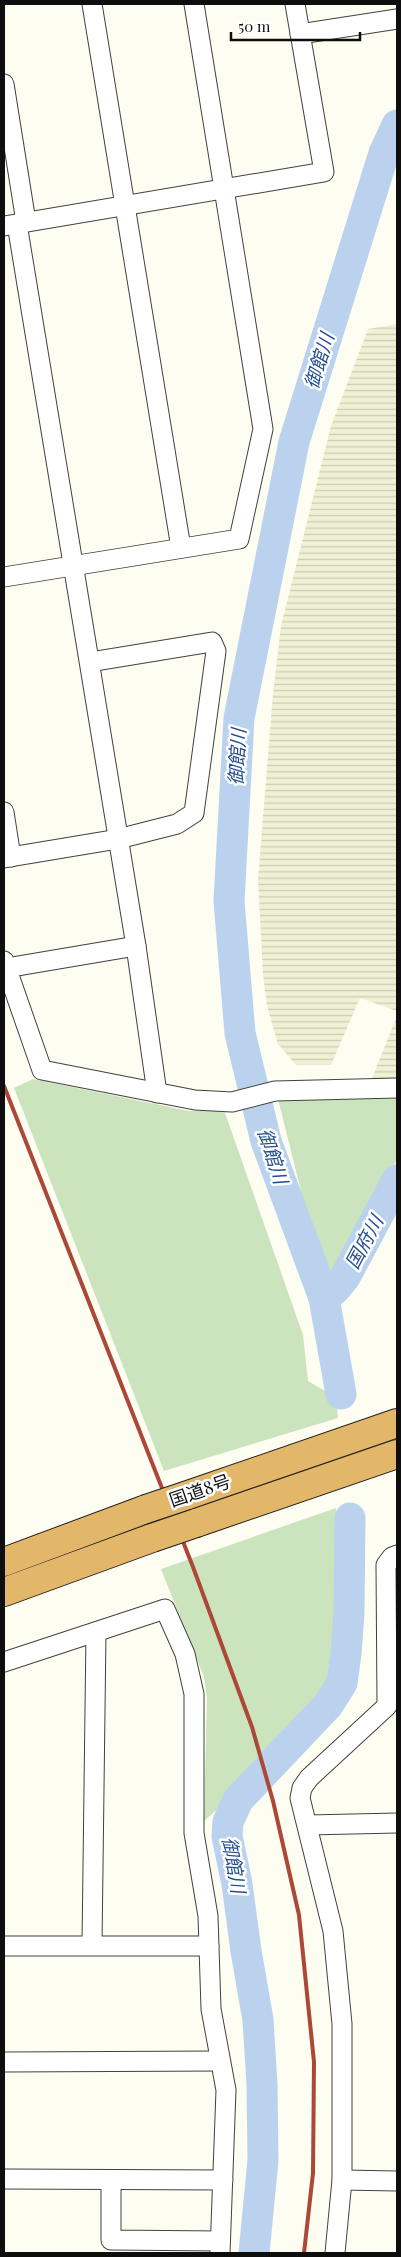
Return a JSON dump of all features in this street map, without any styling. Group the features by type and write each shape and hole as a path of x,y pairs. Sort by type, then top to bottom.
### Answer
{"highway":[{"name":"国道8号","path":"4,1562 146,1509 397,1423"},
{"name":"国道8号","path":"4,1592 152,1538 397,1454"}],"street":[{"path":"92,4 181,548"},
{"path":"4,577 239,539 263,429 194,4"},
{"path":"16,224 324,172 295,4"},
{"path":"300,34 397,20"},
{"path":"4,84 16,224 75,566 158,1093"},
{"path":"4,812 7,857 118,839 177,824 194,813 216,651 212,642 90,662"},
{"path":"136,946 5,964 42,1070 194,1100 232,1102 275,1092 397,1088"},
{"path":"335,2253 342,2180 342,2024 333,1931 300,1798 302,1788 309,1778 387,1706 392,1693 386,1565 392,1557 397,1555"},
{"path":"4,1662 165,1609 185,1654 194,1694 194,1833 208,1916 211,2009 224,2078 226,2107 220,2247 111,2240 111,2180"},
{"path":"92,1945 96,1632"},
{"path":"308,1825 397,1823"},
{"path":"4,1946 209,1946"},
{"path":"4,2062 220,2061"},
{"path":"4,2179 223,2180"},
{"path":"342,2180 397,2181"}],"green space":[{"path":"397,324 397,1011 360,998 331,1065 296,1065 278,1044 267,1006 263,974 258,879 273,694 281,626 331,426 368,329"},
{"path":"397,1016 397,1078 372,1078"},
{"path":"33,1079 189,1111 224,1110 303,1335 308,1381 325,1391 335,1392 338,1418 164,1471 14,1088"},
{"path":"397,1097 397,1159 340,1272 332,1275 323,1272 319,1263 278,1099"},
{"path":"336,1508 338,1607 333,1674 314,1708 231,1797 204,1821 207,1698 204,1677 161,1569"}],"waterway":[{"name":"御館川","path":"341,1394 324,1298 266,1141 240,1033 229,901 239,718 294,442 384,153 397,125"},
{"name":"国府川","path":"324,1298 345,1277 397,1180"},
{"name":"御館川","path":"254,2253 263,2160 262,2085 258,2020 237,1884 227,1836 228,1822 238,1800 328,1705 342,1683 349,1613 350,1518"}],"railway":[{"path":"4,1086 193,1567 252,1727 273,1801 299,1915 314,2062 313,2173 304,2253"}]}
